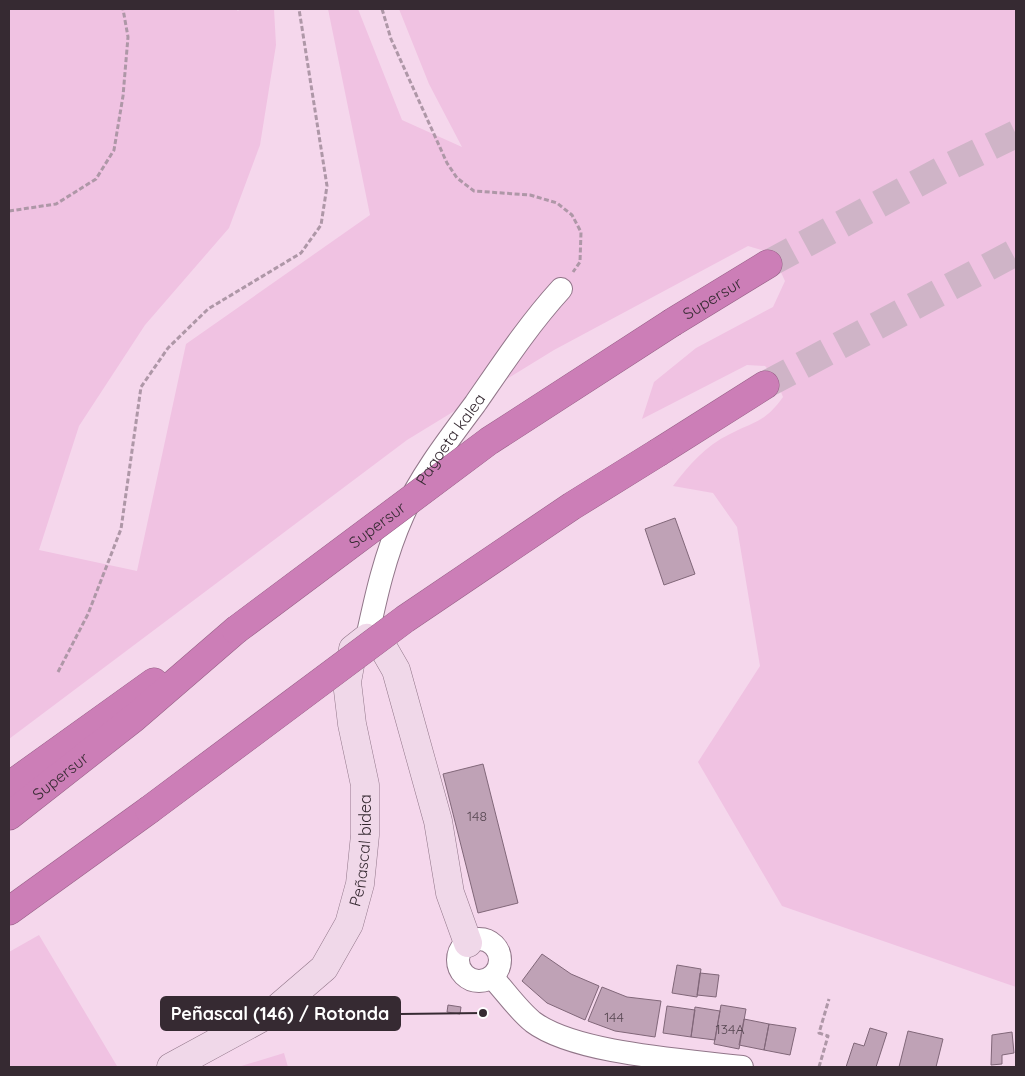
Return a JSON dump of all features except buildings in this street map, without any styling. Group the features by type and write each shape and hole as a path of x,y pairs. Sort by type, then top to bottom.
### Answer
{"highway":[{"name":"Supersur","path":"9,816 128,711 489,441 673,322 768,264"},
{"path":"11,910 149,810 405,618 572,506 765,384"},
{"path":"9,786 128,711"}],"street":[{"name":"Pagoeta kalea","path":"366,638 384,563 404,514 430,467 539,314 561,289"},
{"path":"366,638 381,644 396,670 438,821 450,893 468,943"},
{"name":"Peñascal bidea","path":"171,1067 274,1011 324,968 350,924 360,884 365,835 365,785 352,724 347,682 352,649 366,638"},
{"path":"481,940 494,945 498,951 499,965 492,977 486,980 472,980 462,972 458,960 463,947 468,943 481,940"},
{"path":"492,977 533,1022 569,1041 625,1051 742,1067"}],"path":[{"path":"9,211 56,204 96,179 114,150 123,96 128,37 123,9"},
{"path":"58,672 88,614 121,529 141,387 168,348 208,309 301,253 321,225 327,186 299,9"},
{"path":"382,9 391,39 447,163 457,178 474,191 530,195 557,203 572,215 581,232 580,262 561,289"},
{"path":"819,1067 828,1036 819,1033 829,999"}],"shaded area":[{"path":"9,9 236,9 238,11 240,9 274,9 276,45 260,145 229,228 145,325 79,426 39,550 137,571 186,344 370,215 328,9 358,9 402,120 462,147 429,84 399,9 1016,9 1016,987 782,906 698,762 760,666 737,527 713,493 673,486 691,463 705,450 721,439 771,412 783,397 775,377 765,366 747,365 642,419 654,382 696,348 773,307 785,281 772,253 748,246 554,350 407,440 9,739"},
{"path":"39,935 116,1067 9,1067 9,952"},
{"path":"284,1053 288,1067 238,1067"}],"tunnel":[{"path":"768,264 942,170 1016,134"},
{"path":"765,385 1016,252"}],"place":[{"name":"Peñascal (146) / Rotonda","path":"483,1013"}]}
